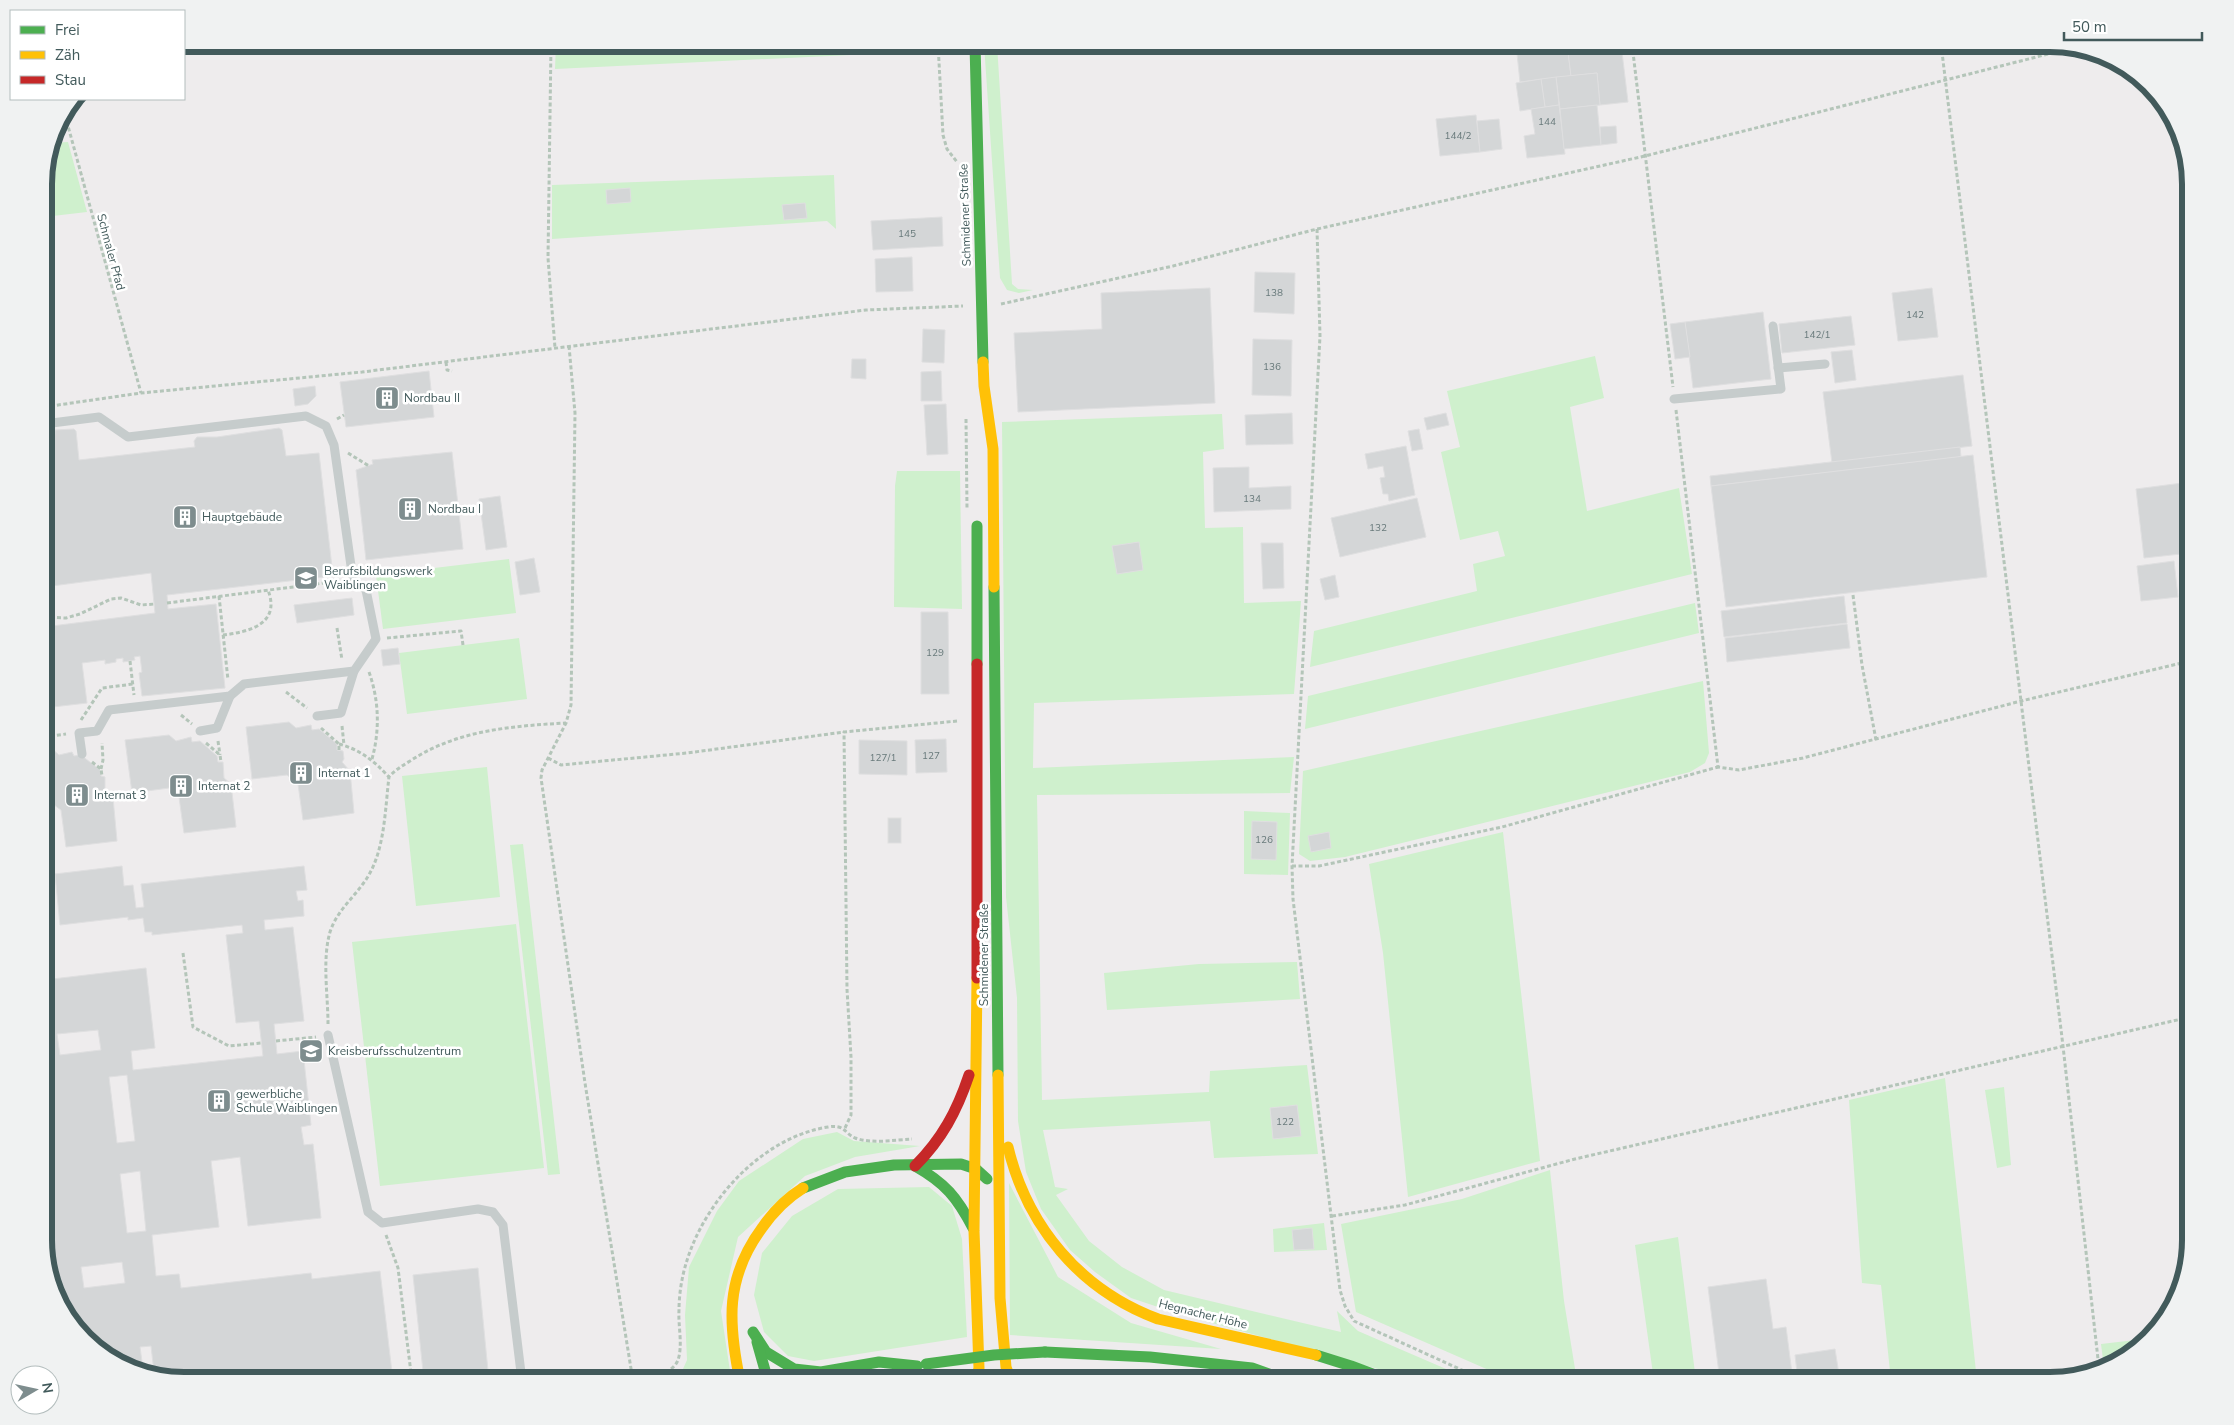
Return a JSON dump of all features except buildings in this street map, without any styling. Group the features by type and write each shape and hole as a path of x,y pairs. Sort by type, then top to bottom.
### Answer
{"main road":[{"path":"965,53 976,84"},
{"name":"Schmidener Straße","path":"975,53 984,386 993,449 1001,1327 1008,1372"},
{"name":"Schmidener Straße","path":"979,430 984,386"},
{"name":"Schmidener Straße","path":"977,515 978,720 976,1169 974,1231 978,1372"},
{"path":"978,720 996,719"},
{"name":"Schmidener Straße","path":"914,1166 934,1148 950,1128 961,1102 976,1054"},
{"name":"Hegnacher Höhe","path":"999,1110 1018,1182 1033,1214 1052,1244 1072,1267 1101,1290 1137,1311 1174,1323 1301,1351 1364,1372"},
{"path":"739,1372 732,1307 733,1288 740,1266 752,1243 770,1216 798,1190 829,1176 865,1168 961,1164 976,1169 1000,1190"},
{"path":"914,1166 937,1178 954,1192 974,1231"},
{"path":"746,1299 746,1274 752,1243"},
{"path":"748,1317 765,1372"},
{"path":"753,1332 766,1352 794,1369 820,1372 880,1362 922,1365"},
{"path":"893,1372 922,1365 1045,1352 1132,1356 1252,1368 1263,1372"},
{"path":"1201,1363 1224,1372"},
{"name":"Schmidener Straße","path":"979,1368 981,1372"}],"lane":[{"path":"1674,399 1781,389 1773,326"},
{"path":"1778,368 1825,364"},
{"path":"53,423 99,417 128,437 306,416 326,426 334,444 353,580 366,590 376,639 354,671 341,713 317,716"},
{"path":"200,734 217,728 230,696 244,684 354,671"},
{"path":"82,754 80,733 97,731 109,710 230,696"},
{"path":"328,1035 368,1212 382,1223 478,1209 493,1212 503,1225 521,1372"}],"path":[{"path":"551,53 548,258 555,348"},
{"path":"938,53 943,135 947,150 960,166"},
{"path":"1633,53 1718,767"},
{"path":"1942,53 2063,1046 2098,1363"},
{"path":"982,305 998,304 1173,266 1317,229 1645,156 2057,53"},
{"name":"Schmaler Pfad","path":"67,124 141,393"},
{"path":"1317,229 1320,336 1292,866 1293,899 1340,1290 1345,1306 1354,1321 1466,1372"},
{"path":"53,406 141,393 446,362 866,310 965,306"},
{"path":"569,346 575,413 571,704 566,723 542,770 541,778 554,876 632,1372"},
{"path":"446,362 447,370 452,371"},
{"path":"334,444 368,466"},
{"path":"167,603 353,580"},
{"path":"223,635 246,632 266,620 271,609 272,599 268,590"},
{"path":"1853,595 1862,665 1876,740"},
{"path":"219,596 230,696"},
{"path":"53,617 66,618 80,614 111,599 122,598 141,605 155,604"},
{"path":"338,628 344,673"},
{"path":"376,639 461,631 462,645"},
{"path":"130,661 134,693"},
{"path":"361,661 369,672 377,706 376,744 372,759"},
{"path":"1292,866 1319,866 1502,826 1718,767 1739,770 1803,758 2021,701 2182,663"},
{"path":"288,694 317,716"},
{"path":"341,713 344,745"},
{"path":"548,758 561,765 687,753 844,732 978,720"},
{"path":"276,1041 328,1035 327,953 330,932 339,914 368,877 375,860 380,842 389,777 394,771 423,752 465,735 502,728 566,723"},
{"path":"318,726 339,744 356,749 372,759 389,777"},
{"path":"844,732 847,989 851,1057 851,1115 845,1128"},
{"path":"53,736 80,733"},
{"path":"200,734 220,755 221,762"},
{"path":"101,769 103,760 102,741"},
{"path":"339,744 339,750"},
{"path":"183,953 193,1027 229,1046 261,1043"},
{"path":"1332,1216 1405,1205 1575,1159 2182,1019"},
{"path":"382,1223 398,1268 411,1372"}],"green space":[{"path":"556,53 891,53 555,69"},
{"path":"985,53 998,53 1012,284 1018,289 1033,290 1019,293 1007,290 1000,278"},
{"path":"68,142 87,212 53,216 53,176 60,143"},
{"path":"834,175 836,229 827,221 552,239 552,185"},
{"path":"1595,356 1604,398 1570,407 1587,511 1679,488 1692,574 1310,667 1314,631 1477,591 1473,564 1505,556 1498,531 1460,540 1441,452 1460,447 1447,391"},
{"path":"1222,414 1224,449 1203,452 1205,528 1243,527 1244,603 1301,601 1294,694 1034,703 1033,768 1294,757 1290,793 1037,795 1042,1100 1209,1092 1210,1071 1307,1065 1318,1154 1214,1158 1210,1121 1043,1130 1055,1187 1068,1189 1056,1195 1089,1241 1122,1267 1164,1290 1341,1332 1337,1311 1358,1331 1453,1372 1389,1372 1176,1313 1131,1298 1095,1272 1070,1250 1041,1209 1026,1172 1018,1121 1017,998 1006,897 1002,422"},
{"path":"897,471 960,471 962,609 894,607 895,486"},
{"path":"509,559 516,613 383,629 376,575"},
{"path":"1695,603 1699,633 1305,729 1308,696"},
{"path":"519,638 527,699 407,714 399,653"},
{"path":"1703,681 1709,753 1705,763 1690,772 1345,857 1310,861 1299,854 1303,771"},
{"path":"487,767 500,897 416,906 402,776"},
{"path":"1244,811 1290,813 1288,875 1244,874"},
{"path":"1503,832 1540,1161 1408,1197 1383,953 1369,864"},
{"path":"523,844 560,1174 548,1175 510,845"},
{"path":"516,924 544,1168 380,1186 352,942"},
{"path":"1297,962 1300,999 1107,1010 1104,973 1199,964"},
{"path":"1945,1078 1976,1372 1890,1372 1881,1285 1862,1283 1849,1100"},
{"path":"2004,1087 2011,1165 1997,1168 1985,1090"},
{"path":"837,1132 854,1141 920,1146 855,1157 805,1176 738,1237 721,1311 730,1372 678,1372 683,1369 687,1360 685,1315 689,1267 717,1211 739,1181 803,1139"},
{"path":"1550,1170 1564,1301 1576,1372 1493,1372 1356,1312 1341,1224 1462,1199"},
{"path":"1009,1183 1058,1277 1131,1323 1221,1349 1010,1335"},
{"path":"929,1187 952,1206 962,1239 967,1337 814,1361 788,1356 764,1332 754,1295 762,1253 792,1216 838,1189"},
{"path":"1324,1223 1327,1250 1274,1252 1273,1229"},
{"path":"1678,1237 1695,1372 1653,1372 1635,1245"},
{"path":"2137,1340 2116,1355 2103,1361 2101,1344"}],"traffic: fast":[{"path":"975,53 983,362"},
{"path":"977,526 977,664"},
{"path":"994,587 998,1075"},
{"path":"803,1188 845,1172 894,1165 961,1164 976,1169 987,1179"},
{"path":"915,1166 934,1178 956,1199 973,1228"},
{"path":"753,1332 766,1352 794,1369 821,1372 879,1362 917,1366"},
{"path":"757,1342 765,1372"},
{"path":"1045,1352 1150,1357 1252,1368 1263,1372"},
{"path":"926,1364 994,1355 1045,1352"},
{"path":"1316,1355 1367,1372"}],"traffic: slow":[{"path":"983,362 984,386 993,449 994,587"},
{"path":"977,978 974,1231 978,1372"},
{"path":"998,1075 1000,1298 1008,1372"},
{"path":"1008,1147 1028,1203 1043,1228 1061,1252 1081,1273 1104,1291 1130,1307 1158,1319 1316,1355"},
{"path":"738,1372 732,1320 736,1283 741,1265 750,1247 771,1216 803,1188"}],"traffic: jam":[{"path":"977,664 977,978"},
{"path":"915,1166 925,1156 948,1124 969,1075"}],"place":[{"name":"Nordbau II","path":"387,398"},
{"name":"Nordbau I","path":"410,509"},
{"name":"Hauptgebäude","path":"185,517"},
{"name":"Berufsbildungswerk Waiblingen","path":"306,578"},
{"name":"Internat 1","path":"301,773"},
{"name":"Internat 2","path":"181,786"},
{"name":"Internat 3","path":"77,795"},
{"name":"Kreisberufsschulzentrum","path":"311,1051"},
{"name":"gewerbliche Schule Waiblingen","path":"219,1101"}]}
